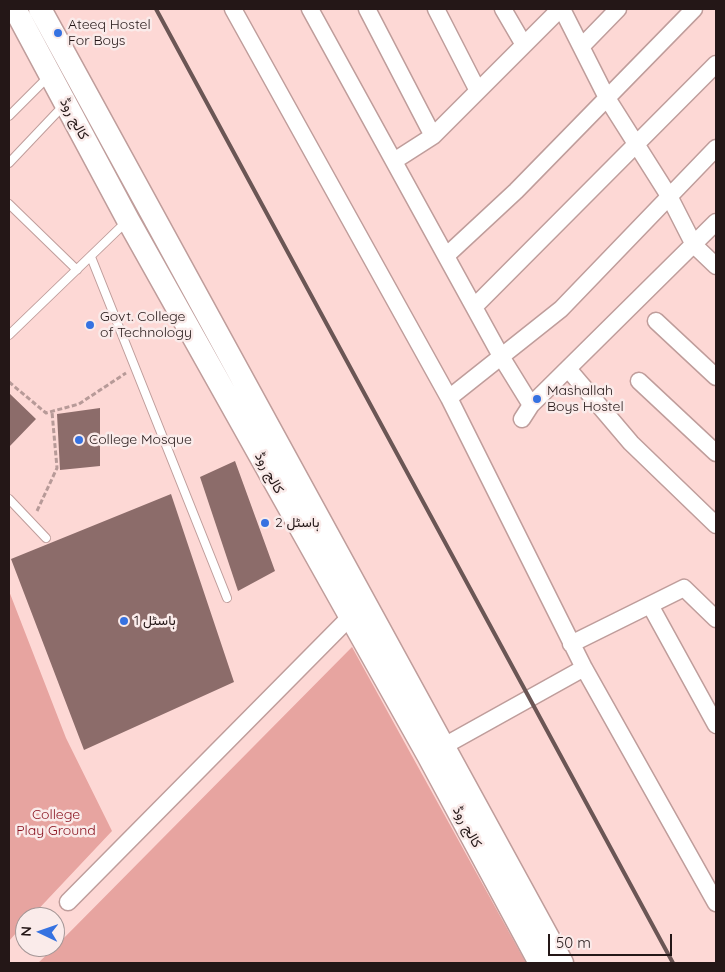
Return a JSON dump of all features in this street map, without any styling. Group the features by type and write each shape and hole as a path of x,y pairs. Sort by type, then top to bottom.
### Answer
{"main road":[{"name":"کالج روڈ","path":"15,9 66,103 136,211 435,750 540,963"},
{"name":"کالج روڈ","path":"40,9 136,211 350,617 435,750 562,963"}],"street":[{"path":"233,9 449,398 571,644 716,903"},
{"path":"310,9 502,358 531,405"},
{"path":"367,9 433,136"},
{"path":"436,9 478,91"},
{"path":"503,9 524,45"},
{"path":"394,162 433,136 561,9 582,46 607,98 669,196 694,245 716,266"},
{"path":"582,46 618,9"},
{"path":"446,256 516,191 694,9"},
{"path":"474,307 716,64"},
{"path":"449,398 502,358 561,309 716,148"},
{"path":"522,420 531,405 716,222"},
{"path":"656,321 716,377"},
{"path":"568,370 631,443 716,524"},
{"path":"639,381 716,453"},
{"path":"571,644 684,588 716,619"},
{"path":"650,605 716,725"},
{"path":"68,902 350,617"},
{"path":"435,750 584,668"}],"lane":[{"path":"9,116 51,74"},
{"path":"9,163 66,103"},
{"path":"9,204 77,270"},
{"path":"9,335 136,211"},
{"path":"91,257 228,598"},
{"path":"9,499 46,538"}],"path":[{"path":"9,382 46,413 79,404 135,366"},
{"path":"32,523 57,468 52,412"}],"green space":[{"name":"College Play Ground","path":"9,591 66,738 112,831 40,907 15,907 15,934 9,941"},
{"path":"352,647 526,963 38,963 44,957 65,957 65,937"}],"building":[{"path":"9,393 36,419 9,447"},
{"name":"College Mosque","path":"100,408 100,466 60,470 57,414"},
{"name":"ہاسٹل 2","path":"235,461 275,571 238,591 200,477"},
{"name":"ہاسٹل 1","path":"171,494 234,682 84,750 11,559"}],"railway":[{"path":"156,9 673,963"}],"place":[{"name":"Ateeq Hostel For Boys","path":"58,33"},
{"name":"Govt. College of Technology","path":"90,325"},
{"name":"Mashallah Boys Hostel","path":"537,399"},
{"name":"College Mosque","path":"79,440"},
{"name":"ہاسٹل 2","path":"265,523"},
{"name":"ہاسٹل 1","path":"124,621"}]}
